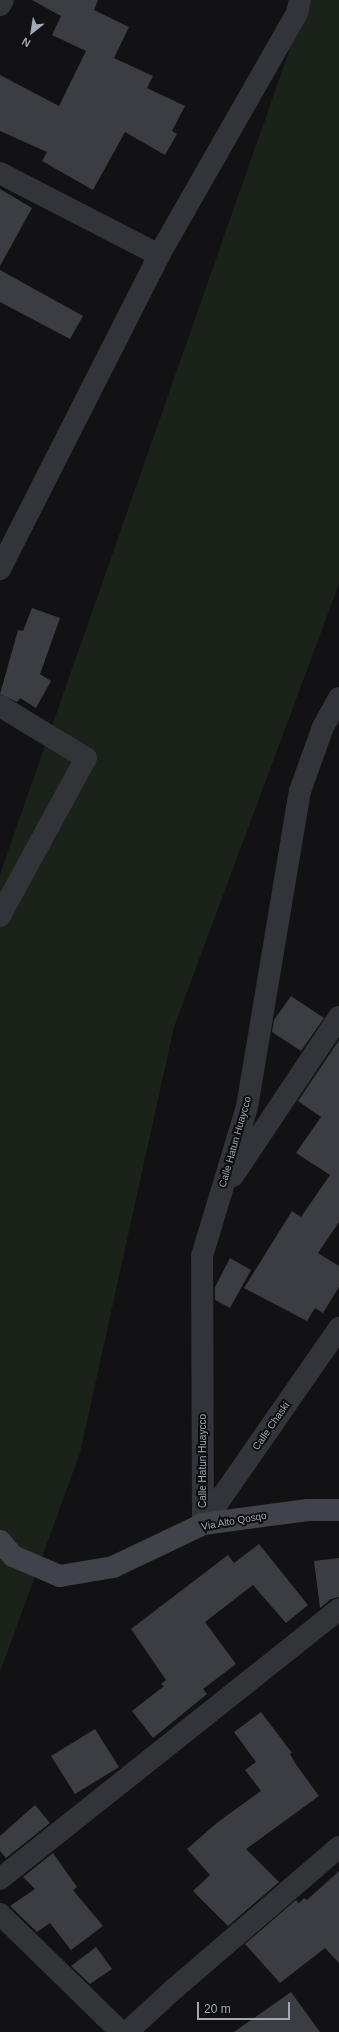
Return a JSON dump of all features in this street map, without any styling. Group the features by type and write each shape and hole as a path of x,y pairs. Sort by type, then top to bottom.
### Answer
{"street":[{"path":"0,5 3,0"},
{"path":"0,569 159,255 297,13 300,0"},
{"path":"0,173 159,255"},
{"name":"Calle Hatun Huaycco","path":"203,1524 202,1256 247,1107 300,791 323,727 339,698"},
{"path":"0,706 86,758 0,916"},
{"path":"220,1196 339,1017"},
{"name":"Calle Chaski","path":"203,1524 339,1328"},
{"name":"Via Alto Qosqo","path":"0,1541 13,1556 60,1576 114,1567 203,1524 308,1510 339,1510"},
{"path":"0,1879 339,1609"},
{"path":"127,2032 174,1989 339,1847"},
{"path":"0,1914 121,2032"}],"shaded area":[{"path":"307,0 339,0 339,584 174,1027 80,1453 0,1672 0,874"}],"building":[{"path":"32,0 98,0 94,10 129,27 114,58 153,76 147,88 185,106 172,131 177,134 165,155 125,132 93,190 42,161 47,152 0,131 0,75 59,106 86,51 52,35 61,16"},
{"path":"0,189 32,208 0,266"},
{"path":"0,270 83,316 70,339 0,302"},
{"path":"32,608 60,618 40,674 51,681 36,708 20,698 17,702 0,694 18,630 23,631"},
{"path":"291,996 324,1018 301,1051 272,1032 274,1020"},
{"path":"339,1040 339,1222 318,1253 339,1266 339,1287 323,1313 315,1308 307,1321 244,1288 292,1211 301,1217 330,1175 296,1153 321,1117 298,1101"},
{"path":"230,1258 251,1270 230,1308 215,1300 215,1287"},
{"path":"259,1544 308,1605 286,1623 253,1585 205,1622 236,1664 203,1689 207,1694 153,1738 132,1711 164,1686 161,1684 166,1680 131,1629 228,1555 234,1563"},
{"path":"339,1558 339,1597 331,1599 320,1608 314,1561"},
{"path":"261,1712 292,1753 290,1754 295,1763 319,1796 246,1849 279,1882 228,1926 193,1891 210,1875 187,1849 218,1822 261,1791 245,1770 256,1762 234,1732"},
{"path":"95,1729 119,1767 75,1794 51,1756"},
{"path":"35,1805 50,1823 6,1858 0,1851 0,1836"},
{"path":"53,1853 77,1887 73,1890 103,1926 71,1950 50,1923 37,1932 10,1906 35,1889 23,1877"},
{"path":"339,1871 339,1963 325,1948 280,1983 245,1944 296,1900 299,1903 304,1898 307,1900"},
{"path":"96,1947 112,1969 90,1984 71,1966"},
{"path":"291,1992 320,2032 234,2032"}]}
